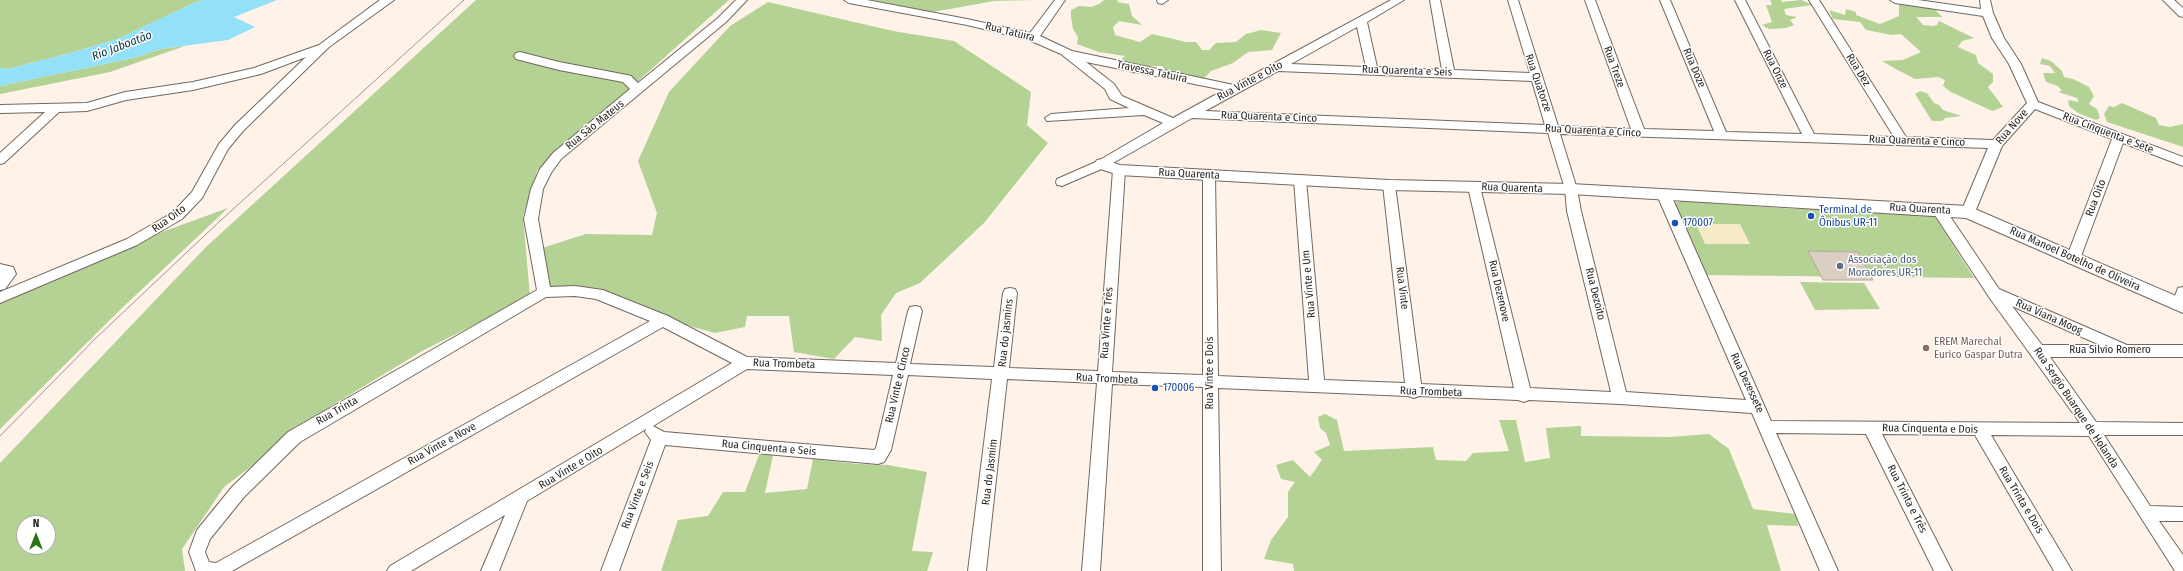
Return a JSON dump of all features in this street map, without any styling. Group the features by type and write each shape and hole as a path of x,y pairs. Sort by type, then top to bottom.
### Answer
{"street":[{"path":"0,109 55,109 87,107 135,94 193,86 257,71 325,45 377,6 389,0"},
{"name":"Rua São Mateus","path":"544,292 531,220 537,189 542,177 557,156 722,20 742,0"},
{"name":"Rua Tatuira","path":"849,0 967,22 1033,37 1068,54 1110,87 1114,96 1174,123"},
{"path":"1033,37 1058,6 1060,0"},
{"name":"Rua Vinte e Oito","path":"1102,164 1190,114 1399,0"},
{"path":"1435,0 1448,72"},
{"name":"Rua Quatorze","path":"1513,0 1535,77 1553,128 1571,190"},
{"name":"Rua Treze","path":"1590,0 1639,133"},
{"name":"Rua Doze","path":"1665,0 1722,136"},
{"name":"Rua Onze","path":"1740,0 1810,138"},
{"name":"Rua Dez","path":"1814,0 1902,140"},
{"path":"1895,0 1987,13"},
{"name":"Rua Nove","path":"1968,212 1996,144 2033,104 2015,64 1998,38 1987,13 1985,0"},
{"path":"2168,0 2183,14"},
{"path":"1361,20 1372,69"},
{"name":"Rua Oito","path":"0,298 132,242 177,216 197,194 223,147 239,128 325,45"},
{"name":"Travessa Tatuira","path":"1068,54 1236,89"},
{"path":"520,56 559,66 627,79 638,90"},
{"name":"Rua Quarenta e Seis","path":"1278,67 1372,69 1535,77"},
{"name":"Rua Cinquenta e Sete","path":"2033,104 2183,162"},
{"path":"0,160 55,109"},
{"name":"Rua Tatuira","path":"1051,118 1149,111"},
{"name":"Rua Quarenta e Cinco","path":"1190,114 1553,128 1639,133 1996,144"},
{"name":"Rua Oito","path":"2073,259 2119,138"},
{"path":"1062,182 1102,164"},
{"name":"Rua Quarenta","path":"1102,164 1119,170 1208,175 1389,185 1571,190 1938,209 1968,212"},
{"name":"Rua Vinte e Três","path":"1091,571 1103,379 1119,170"},
{"name":"Rua Vinte e Dois","path":"1208,175 1212,571"},
{"name":"Rua Vinte e Um","path":"1300,180 1317,387"},
{"name":"Rua Vinte","path":"1389,185 1414,392"},
{"name":"Rua Dezenove","path":"1474,187 1524,396"},
{"name":"Rua Dezoito","path":"1571,190 1574,211 1620,398"},
{"name":"Rua Dezessete","path":"1664,195 1829,571"},
{"name":"Rua Sergio Buarque de Holanda","path":"1938,209 1994,293 2038,351 2092,429 2145,513 2183,569"},
{"name":"Rua Manoel Botelho de Oliveira","path":"1968,212 2073,259 2182,301"},
{"path":"0,269 8,271 9,274 0,285"},
{"name":"Rua Trombeta","path":"544,292 588,292 663,320 745,363 901,368 1103,379 1414,392 1620,398 1758,407"},
{"name":"Rua Trinta","path":"222,568 214,571 203,567 196,552 203,534 238,492 294,437 310,426 544,292"},
{"name":"Rua do jasmins","path":"1002,374 1010,293"},
{"name":"Rua Viana Moog","path":"1994,293 2126,350"},
{"name":"Rua Vinte e Cinco","path":"878,457 884,450 901,368 916,311"},
{"name":"Rua Vinte e Nove","path":"222,568 663,320"},
{"name":"Rua Silvio Romero","path":"2038,351 2183,350"},
{"name":"Rua Vinte e Oito","path":"396,571 745,363"},
{"name":"Rua do Jasmim","path":"978,571 1002,374"},
{"path":"644,424 660,438"},
{"name":"Rua Cinquenta e Dois","path":"1767,427 2183,429"},
{"name":"Rua Trinta e Três","path":"1871,428 1943,571"},
{"name":"Rua Trinta e Dois","path":"1979,429 2063,571"},
{"name":"Rua Cinquenta e Seis","path":"660,438 878,457"},
{"name":"Rua Vinte e Seis","path":"610,571 660,438"},
{"path":"490,571 520,498"},
{"path":"2145,513 2183,514"}],"green space":[{"path":"0,0 205,0 196,2 120,38 78,51 8,69 0,68"},
{"path":"476,0 729,0 537,171 523,216 530,297 424,350 331,406 224,487 182,549 185,571 0,571 0,463 206,247"},
{"path":"872,0 1034,0 994,1 933,12"},
{"path":"1104,0 1118,0 1117,2 1129,4 1132,16 1142,25 1119,21 1113,27 1115,35 1140,42 1152,34 1186,42 1196,42 1202,50 1209,50 1216,43 1236,42 1246,34 1261,30 1281,33 1272,50 1248,52 1233,63 1211,71 1201,81 1171,75 1162,66 1151,66 1134,74 1114,65 1125,56 1099,52 1077,44 1078,37 1073,29 1071,10 1079,6 1091,7"},
{"path":"1770,0 1781,0 1782,2 1801,0 1813,5 1784,9 1786,15 1797,17 1790,20 1794,25 1786,28 1769,29 1762,25 1772,22 1766,5 1772,5"},
{"path":"1917,0 1935,6 1937,12 1943,17 1916,17 1923,25 1937,25 1939,21 1974,38 1962,41 1958,47 1976,55 1978,63 1993,74 1993,82 1988,87 2003,107 1992,111 1951,92 1943,86 1945,80 1938,77 1915,79 1894,68 1882,61 1903,60 1921,52 1901,34 1892,35 1866,30 1860,22 1833,19 1829,10 1845,15 1846,9 1856,12 1856,15 1880,24 1899,16 1899,5"},
{"path":"768,2 893,31 954,41 1031,92 1027,125 1048,143 984,223 920,283 896,293 881,315 882,341 855,337 834,359 794,352 789,316 747,316 745,327 715,333 693,327 612,295 547,289 542,248 586,234 652,235 657,213 638,161 669,92 730,26"},
{"path":"185,46 110,72 0,94 0,86 133,58 161,49"},
{"path":"2042,58 2051,61 2062,71 2064,77 2073,79 2089,87 2094,96 2089,104 2097,109 2100,118 2096,120 2078,113 2069,106 2068,100 2079,102 2077,98 2058,92 2062,91 2058,86 2046,82 2043,73 2055,73 2050,66 2040,64"},
{"path":"1920,91 1927,93 1934,103 1939,105 1943,110 1961,116 1945,118 1942,121 1932,121 1915,94"},
{"path":"2122,103 2156,118 2159,125 2170,127 2183,124 2183,147 2107,122 2104,114 2109,106 2114,107"},
{"path":"1681,201 1797,209 1830,208 1933,213 1974,278 1698,275 1672,204"},
{"path":"228,208 121,309 0,429 0,291"},
{"path":"1800,282 1864,283 1880,309 1815,310"},
{"path":"1325,414 1337,420 1344,451 1433,447 1436,460 1466,461 1473,453 1509,451 1499,420 1516,420 1525,462 1550,458 1546,428 1581,426 1581,436 1670,437 1709,434 1729,449 1753,509 1796,514 1798,526 1767,525 1781,571 1294,571 1293,564 1264,559 1271,540 1288,517 1288,492 1295,482 1281,479 1276,465 1293,460 1310,477 1322,460 1314,452 1330,445 1326,433 1320,428 1318,417"},
{"path":"759,455 773,455 765,493 807,489 813,459 857,464 888,465 927,472 912,551 933,552 927,571 661,571 678,520 708,516 723,492 745,492"}],"sand":[{"path":"1696,224 1740,224 1750,244 1705,244"}],"water":[{"name":"Rio Jaboatão","path":"205,0 277,0 234,17 255,27 228,40 161,49 133,58 0,86 0,68 8,69 78,51 120,38 196,2"}],"building":[{"name":"Associação dos Moradores UR-11","path":"1808,251 1858,252 1873,280 1823,280"}],"tram line":[{"path":"0,436 97,337 220,221 464,0"}],"place":[{"name":"Terminal de Ônibus UR-11","path":"1811,216"},
{"name":"170007","path":"1675,223"},
{"name":"Associação dos Moradores UR-11","path":"1840,266"},
{"name":"EREM Marechal Eurico Gaspar Dutra","path":"1926,348"},
{"name":"170006","path":"1155,388"}]}
